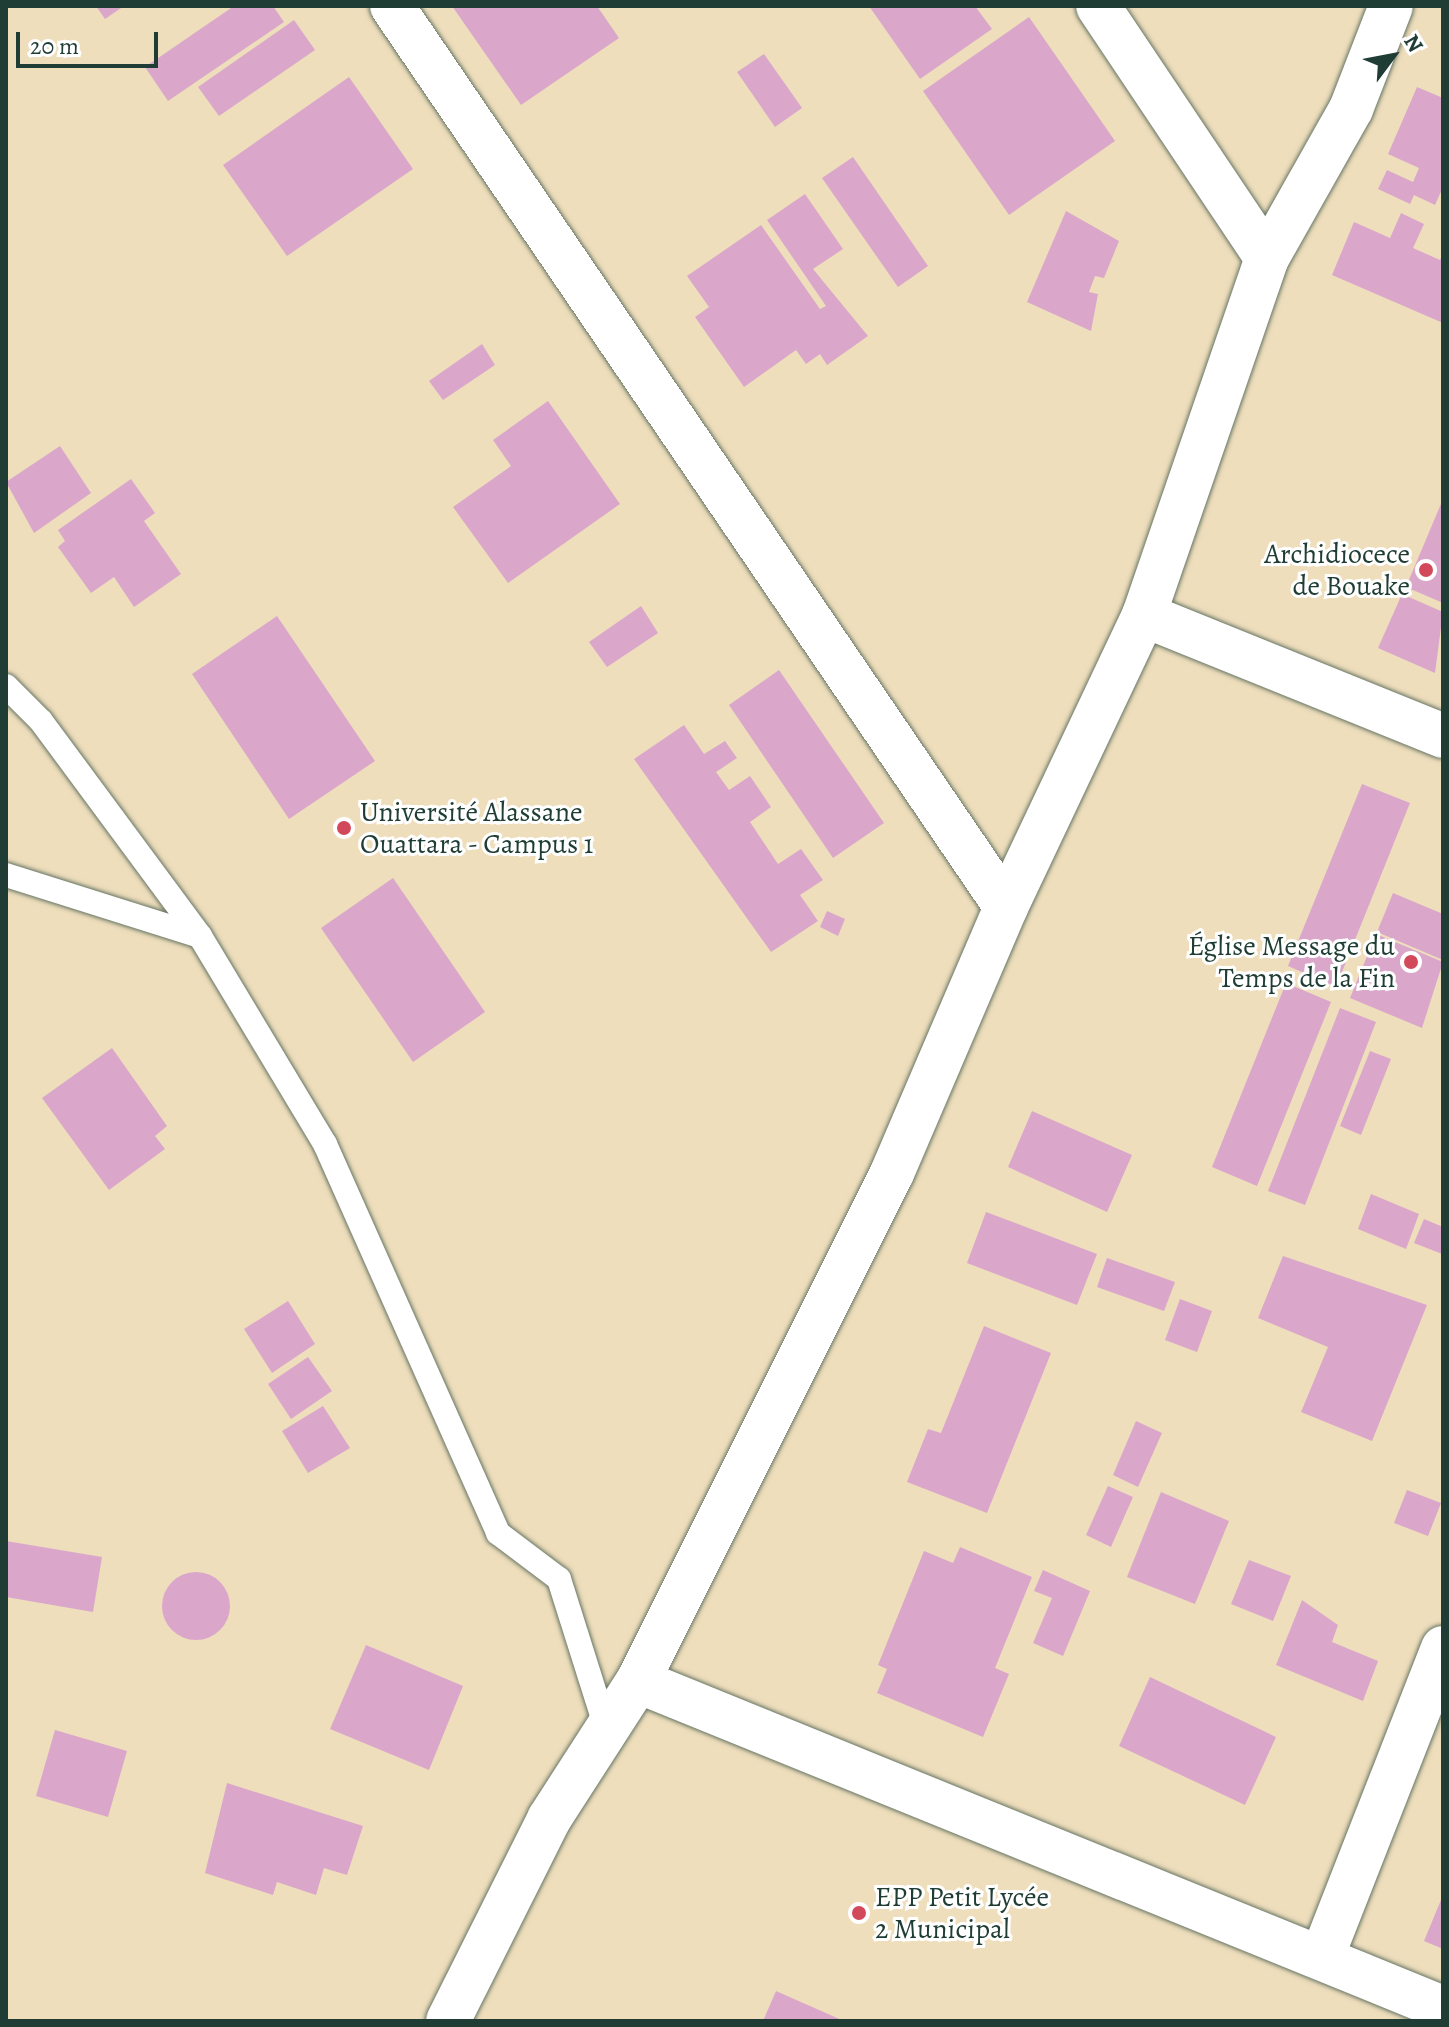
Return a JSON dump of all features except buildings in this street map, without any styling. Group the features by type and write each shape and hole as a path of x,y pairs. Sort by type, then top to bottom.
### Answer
{"street":[{"path":"392,6 1006,907"},
{"path":"1098,6 1267,258"},
{"path":"448,2021 504,1901 606,1728 638,1681 892,1173 1006,907 1144,615 1267,258 1351,109 1391,6"},
{"path":"1144,615 1443,736"},
{"path":"1322,1957 1443,1648"},
{"path":"638,1681 1443,2008"}],"lane":[{"path":"6,686 41,721 200,936 325,1144 498,1533 559,1579 606,1728"},
{"path":"6,875 200,936"}],"place":[{"name":"Archidiocece de Bouake","path":"1426,570"},
{"name":"Université Alassane Ouattara - Campus 1","path":"344,828"},
{"name":"Église Message du Temps de la Fin","path":"1411,962"},
{"name":"EPP Petit Lycée 2 Municipal","path":"859,1913"}]}
